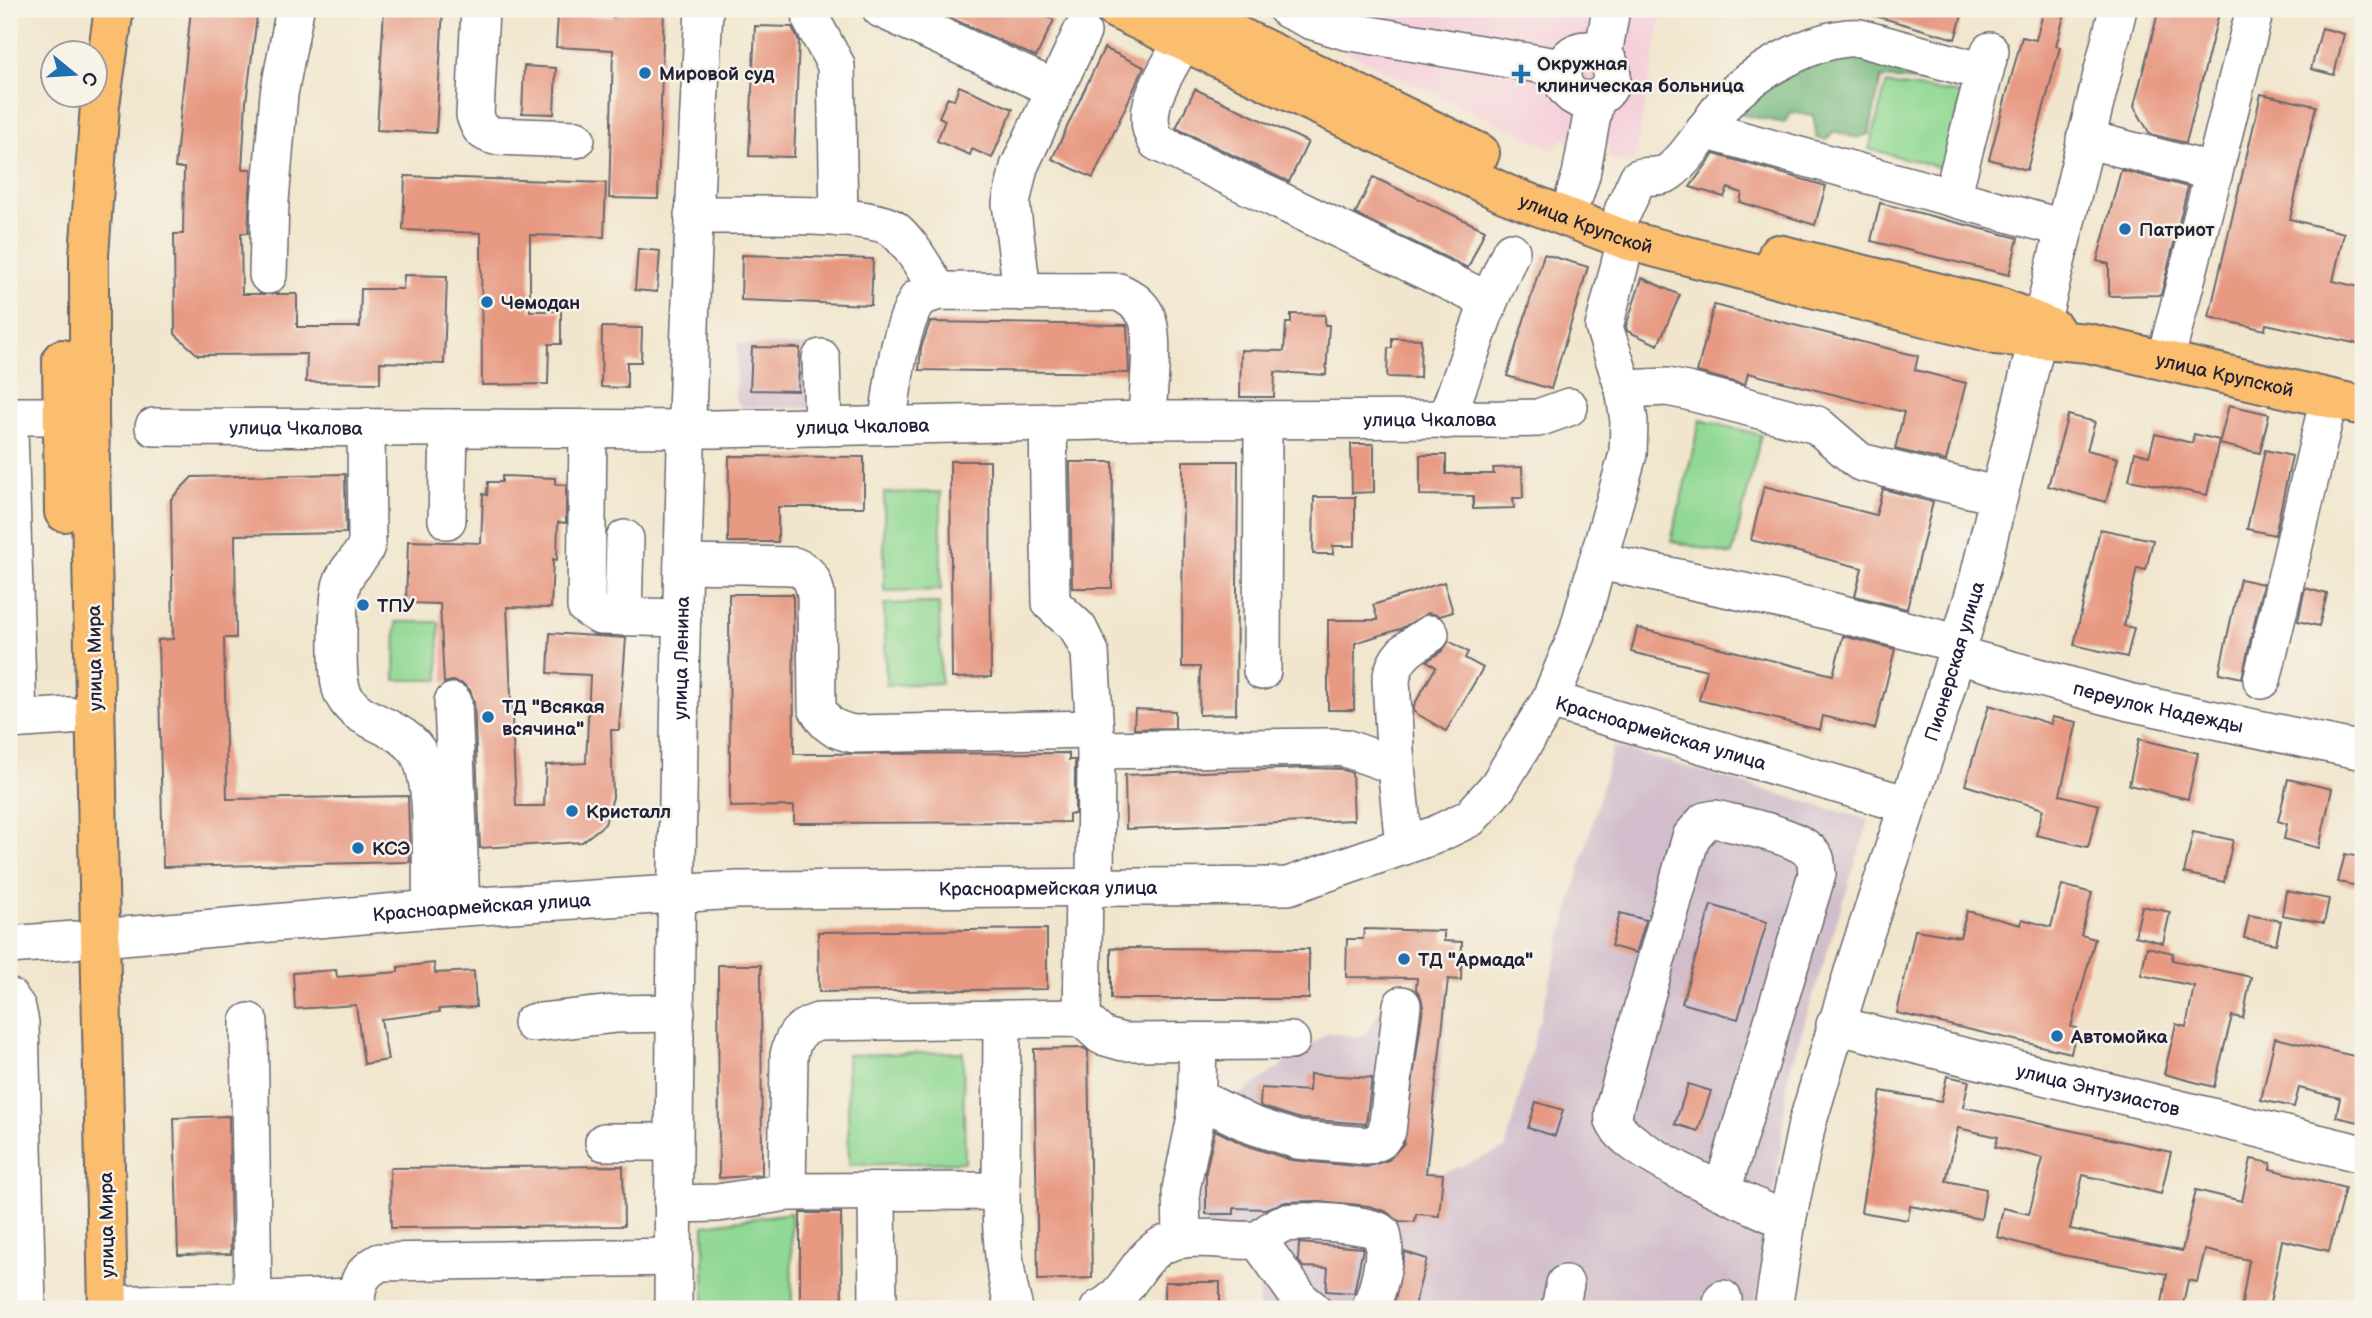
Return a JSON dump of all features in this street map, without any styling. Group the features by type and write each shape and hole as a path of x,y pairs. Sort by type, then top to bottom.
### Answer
{"main road":[{"path":"83,38 88,9"},
{"name":"улица Мира","path":"87,939 69,716 75,416 92,190 114,9"},
{"name":"улица Крупской","path":"1115,9 1182,25 1517,170 1570,206 1628,222 1746,246 2002,308 2038,331 2088,344 2346,402"},
{"name":"улица Мира","path":"74,108 63,254 75,416 99,1308"}],"street":[{"path":"268,275 270,201 279,94 295,9"},
{"path":"480,9 475,115 478,125 484,133 495,136 576,139"},
{"name":"улица Ленина","path":"673,1309 677,893 686,429 693,215 704,9"},
{"path":"811,9 812,21 836,65 839,218"},
{"path":"881,9 1055,89"},
{"path":"1287,9 1310,20 1346,31 1562,68"},
{"path":"1603,55 1611,9"},
{"name":"Пионерская улица","path":"1773,1309 1787,1221 1807,1124 1835,1025 1958,650 1999,496 2118,9"},
{"path":"2165,361 2255,9"},
{"path":"1182,25 1148,111 1150,132 1157,142 1489,301"},
{"path":"1023,292 1011,203 1014,187 1019,167 1082,32"},
{"path":"1549,700 1577,635 1628,454 1629,421 1624,389 1604,327 1638,178 1668,172 1740,88 1757,75 1847,37 1987,62 1952,197"},
{"path":"1587,49 1603,55 1611,68 1612,79 1604,94 1595,99 1577,99 1567,91 1562,81 1562,68 1576,52 1587,49"},
{"path":"1570,206 1581,174 1595,99"},
{"path":"1704,130 2063,228"},
{"path":"2085,139 2214,172"},
{"path":"693,215 839,218 882,223 895,230 918,257 938,291"},
{"path":"1446,420 1489,301 1511,251"},
{"path":"887,425 902,339 911,311 918,298 938,291 1119,292 1132,298 1146,313 1150,331 1147,420"},
{"path":"821,358 823,426"},
{"path":"1624,389 1677,389 1817,425 1860,462 1999,496"},
{"path":"2262,680 2346,402"},
{"name":"улица Чкалова","path":"154,427 686,429 1147,420 1446,420 1538,418 1569,407"},
{"path":"9,416 75,416"},
{"path":"1262,671 1263,420"},
{"path":"1048,422 1049,591 1051,603 1078,628 1090,652 1095,739 1082,1018"},
{"path":"366,427 366,542 365,548 343,581 341,590 340,685 348,703 358,712 409,741 419,754 427,774 447,908"},
{"path":"447,520 449,428"},
{"path":"587,429 583,599 592,613 623,617 682,618"},
{"path":"9,430 13,719 69,716"},
{"path":"623,617 625,539"},
{"name":"переулок Надежды","path":"1599,561 1826,610 2164,710 2363,751"},
{"path":"684,564 794,566 805,570 814,580 816,595 817,708 825,723 838,731 854,734 1345,748 1396,766"},
{"path":"1405,846 1396,766 1391,680 1398,656 1430,634"},
{"name":"Красноармейская улица","path":"9,945 447,908 677,893 1288,886 1455,827 1485,804 1549,700 1908,805"},
{"path":"447,908 453,702"},
{"path":"1722,1191 1817,874 1815,858 1805,847 1789,839 1715,819 1705,821 1690,837 1615,1105 1614,1121 1625,1137 1643,1150 1722,1191 1787,1221"},
{"path":"9,997 17,1008 20,1023 27,1309"},
{"path":"1197,1098 1252,1125 1297,1140 1368,1146 1380,1141 1387,1131 1402,1005"},
{"path":"532,1023 615,1014 676,1013"},
{"path":"787,1192 789,1055 796,1034 804,1026 818,1023 1082,1018 1102,1035 1123,1042 1291,1041"},
{"path":"1002,1020 1002,1248 1014,1309"},
{"path":"249,1022 253,1299"},
{"name":"улица Энтузиастов","path":"1835,1025 2363,1154"},
{"path":"1182,1239 1181,1189 1197,1098 1198,1042"},
{"path":"604,1142 674,1142"},
{"path":"673,1204 718,1203 787,1192 1001,1191"},
{"path":"877,1192 878,1309"},
{"path":"1099,1309 1121,1293 1162,1245 1182,1239 1258,1240 1275,1227 1290,1222 1377,1229 1384,1242 1377,1294 1370,1309"},
{"path":"1258,1240 1301,1300 1312,1309"},
{"path":"99,1308 253,1299 356,1303 358,1281 366,1270 380,1262 673,1257"},
{"path":"1139,1270 1143,1309"}],"shaded area":[{"name":"Окружная клиническая больница","path":"1254,9 1663,9 1634,164 1608,159 1609,147 1561,139 1555,150"},
{"path":"737,344 840,346 838,402 811,408 741,407 735,398"},
{"path":"1613,746 1869,820 1788,1075 1780,1154 1755,1309 1258,1309 1259,1288 1199,1218 1201,1122 1328,1033 1364,1037 1396,983 1449,988 1429,1171 1444,1173 1505,1149"}],"green space":[{"path":"1838,43 1972,85 1881,78 1869,134 1856,138 1834,131 1826,140 1817,138 1813,115 1791,112 1784,123 1723,111"},
{"path":"1886,84 1963,94 1943,168 1869,149"},
{"path":"1700,420 1761,435 1732,555 1671,541"},
{"path":"941,492 941,590 884,591 884,493"},
{"path":"939,603 941,683 886,685 884,604"},
{"path":"396,622 439,622 439,680 395,680"},
{"path":"963,1052 965,1162 849,1165 847,1055"},
{"path":"791,1213 792,1309 704,1309 704,1225"}],"building":[{"path":"191,9 258,9 246,102 242,169 251,169 251,176 248,233 241,233 242,294 297,294 297,327 360,327 361,289 403,289 404,275 447,276 444,364 380,362 380,383 306,382 307,354 198,355 175,334 174,234 183,234 184,168 175,168"},
{"path":"384,9 443,9 436,133 377,130"},
{"path":"615,9 664,9 658,199 609,198 613,50 556,47 558,14 614,17"},
{"path":"931,9 1030,9 1054,20 1036,57"},
{"path":"1872,9 1964,9 1955,39 1872,15"},
{"path":"2044,9 2066,9 2056,46 2060,47 2027,170 1989,159 2022,37 2036,40"},
{"path":"2159,9 2220,9 2186,143 2150,134 2134,106"},
{"path":"755,26 792,27 799,41 794,157 749,156"},
{"path":"2322,28 2344,34 2334,75 2311,69"},
{"path":"1104,48 1144,67 1093,178 1052,159"},
{"path":"524,66 556,68 554,114 522,113"},
{"path":"959,86 1013,109 992,158 972,149 970,155 937,141 945,120 939,117 948,97 954,100"},
{"path":"1195,89 1308,142 1289,182 1176,128"},
{"path":"2261,94 2316,106 2290,219 2344,233 2333,281 2363,288 2363,345 2266,324 2265,330 2209,317"},
{"path":"1714,154 1826,186 1815,225 1740,202 1742,193 1728,188 1724,197 1690,187"},
{"path":"2121,170 2188,187 2161,295 2109,296 2109,264 2097,261"},
{"path":"405,176 606,183 604,237 530,235 530,311 561,311 561,344 549,344 548,384 482,385 481,233 403,230"},
{"path":"1373,177 1485,230 1468,268 1355,214"},
{"path":"1880,203 2018,238 2009,275 1871,241"},
{"path":"638,249 660,251 657,292 635,290"},
{"path":"1544,254 1588,267 1551,389 1507,376"},
{"path":"742,255 873,259 871,305 741,300"},
{"path":"1642,278 1680,295 1658,345 1627,331 1626,326"},
{"path":"1714,305 1918,356 1915,370 1966,383 1946,461 1895,449 1904,412 1748,373 1745,385 1697,372"},
{"path":"1291,314 1325,315 1325,325 1329,325 1326,375 1275,372 1274,397 1240,397 1241,350 1284,351 1286,323 1291,323"},
{"path":"930,322 1127,325 1129,373 919,370 921,348"},
{"path":"602,327 642,328 641,362 627,362 627,388 601,387"},
{"path":"1392,338 1421,339 1420,378 1387,377 1388,348 1392,348"},
{"path":"752,347 800,348 798,391 750,390"},
{"path":"2229,405 2269,414 2260,453 2219,444"},
{"path":"2068,415 2095,422 2087,450 2118,458 2106,502 2048,486"},
{"path":"2155,434 2192,443 2194,434 2219,440 2207,495 2129,480 2135,452 2149,456"},
{"path":"1351,444 1374,444 1374,492 1352,493"},
{"path":"2265,450 2292,456 2275,535 2247,529"},
{"path":"1420,455 1446,455 1446,474 1494,474 1493,468 1522,467 1523,498 1513,498 1514,508 1473,509 1473,496 1420,495"},
{"path":"729,456 864,457 864,507 778,507 778,542 728,542"},
{"path":"950,461 990,461 991,677 952,678"},
{"path":"1183,461 1238,461 1236,714 1199,715 1200,667 1182,667"},
{"path":"1070,462 1113,462 1112,588 1072,588"},
{"path":"345,474 346,533 235,535 236,638 224,638 227,799 408,796 410,862 163,867 158,640 173,639 171,499 192,477"},
{"path":"502,476 555,478 555,484 566,485 566,523 558,522 551,608 507,607 516,806 544,806 546,765 586,763 590,675 548,673 550,633 626,638 619,730 611,730 613,797 605,824 582,842 480,848 474,701 470,690 463,684 453,681 444,683 440,604 406,603 408,541 481,543 483,494 487,495 488,482 502,482"},
{"path":"1764,486 1876,515 1883,489 1933,502 1907,609 1855,596 1862,568 1751,540"},
{"path":"1314,497 1355,497 1355,546 1333,546 1333,554 1313,554"},
{"path":"2100,529 2153,540 2146,570 2137,568 2124,626 2134,628 2127,657 2074,645"},
{"path":"2240,579 2263,584 2242,678 2219,673"},
{"path":"1444,582 1453,612 1440,616 1428,613 1400,629 1355,643 1354,710 1328,710 1328,620 1378,620 1373,605"},
{"path":"2305,588 2327,594 2319,626 2298,621"},
{"path":"729,594 793,594 794,754 1069,753 1069,760 1075,760 1075,814 1069,814 1069,822 794,823 794,806 730,807"},
{"path":"1637,628 1833,675 1843,636 1895,649 1875,729 1823,716 1820,730 1699,700 1707,670 1631,652"},
{"path":"1449,641 1468,652 1465,658 1483,668 1446,731 1414,712 1414,705 1436,667 1427,661 1442,651"},
{"path":"1989,705 2051,724 2052,717 2077,722 2060,795 2099,805 2088,847 2036,835 2043,809 1965,785"},
{"path":"1135,709 1175,711 1175,728 1134,729"},
{"path":"2139,739 2198,753 2188,799 2129,785"},
{"path":"1341,769 1352,773 1354,820 1126,829 1125,775"},
{"path":"2288,779 2332,789 2319,848 2284,839 2287,824 2278,821"},
{"path":"2193,832 2233,840 2224,882 2184,873"},
{"path":"2345,854 2363,858 2363,887 2338,882"},
{"path":"2062,885 2092,893 2081,935 2095,939 2071,1027 2077,1028 2071,1053 1897,1013 1915,930 1960,937 1967,911 2021,925 2022,919 2051,927"},
{"path":"2286,891 2329,899 2324,923 2282,915"},
{"path":"1711,905 1767,922 1738,1019 1682,1003"},
{"path":"2142,906 2170,912 2163,943 2135,936"},
{"path":"1620,913 1646,920 1636,953 1611,946"},
{"path":"2249,915 2281,921 2276,944 2244,938"},
{"path":"1047,929 1047,989 819,992 818,932"},
{"path":"1364,929 1444,931 1444,941 1462,942 1461,980 1448,979 1426,1173 1443,1174 1439,1216 1416,1214 1415,1222 1399,1221 1385,1211 1369,1206 1318,1201 1286,1202 1265,1209 1234,1208 1234,1214 1206,1214 1206,1171 1215,1130 1245,1145 1291,1160 1366,1167 1389,1160 1404,1143 1423,1007 1416,989 1417,978 1346,977 1347,939 1363,939"},
{"path":"2147,947 2173,953 2172,960 2251,977 2243,1018 2232,1016 2214,1087 2164,1074 2176,1024 2186,1027 2194,986 2141,975"},
{"path":"1111,948 1309,949 1309,999 1111,999"},
{"path":"434,963 435,973 474,971 476,1007 439,1009 440,1012 381,1019 388,1060 364,1064 356,1005 295,1009 293,973 336,970 337,977 398,972 398,967"},
{"path":"718,965 761,965 762,1175 719,1178"},
{"path":"2275,1038 2363,1058 2363,1123 2336,1117 2340,1098 2299,1088 2294,1107 2261,1100"},
{"path":"1084,1048 1088,1051 1092,1278 1038,1280 1034,1049"},
{"path":"1310,1074 1372,1078 1366,1124 1301,1119 1260,1106 1261,1088 1309,1091"},
{"path":"1947,1076 1969,1081 1963,1107 2171,1152 2161,1194 2083,1175 2070,1229 2182,1251 2196,1190 2242,1201 2251,1159 2271,1163 2270,1169 2345,1188 2329,1251 2282,1240 2269,1309 2241,1309 2249,1260 2205,1250 2197,1282 2188,1280 2182,1309 2161,1309 2167,1274 2063,1255 1997,1237 2003,1208 2029,1214 2043,1158 1995,1147 1998,1137 1958,1128 1946,1181 1986,1189 1981,1219 1910,1206 1908,1220 1861,1212 1881,1091 1941,1101"},
{"path":"1688,1084 1711,1091 1698,1131 1675,1124"},
{"path":"1536,1102 1563,1110 1555,1136 1528,1128"},
{"path":"229,1116 231,1254 178,1255 174,1118"},
{"path":"623,1166 624,1226 391,1228 390,1168"},
{"path":"800,1213 841,1213 842,1309 800,1309"},
{"path":"1299,1243 1363,1248 1354,1293 1326,1291 1328,1268 1303,1267 1298,1260"},
{"path":"1405,1252 1427,1259 1413,1309 1393,1309"},
{"path":"1165,1282 1220,1282 1220,1309 1165,1309"}],"place":[{"name":"Мировой суд","path":"645,73"},
{"name":"Окружная клиническая больница","path":"1521,74"},
{"name":"Патриот","path":"2125,229"},
{"name":"Чемодан","path":"487,302"},
{"name":"ТПУ","path":"363,605"},
{"name":"ТД \"Всякая всячина\"","path":"488,717"},
{"name":"Кристалл","path":"572,811"},
{"name":"КСЭ","path":"358,848"},
{"name":"ТД \"Армада\"","path":"1404,959"},
{"name":"Автомойка","path":"2057,1036"}]}
